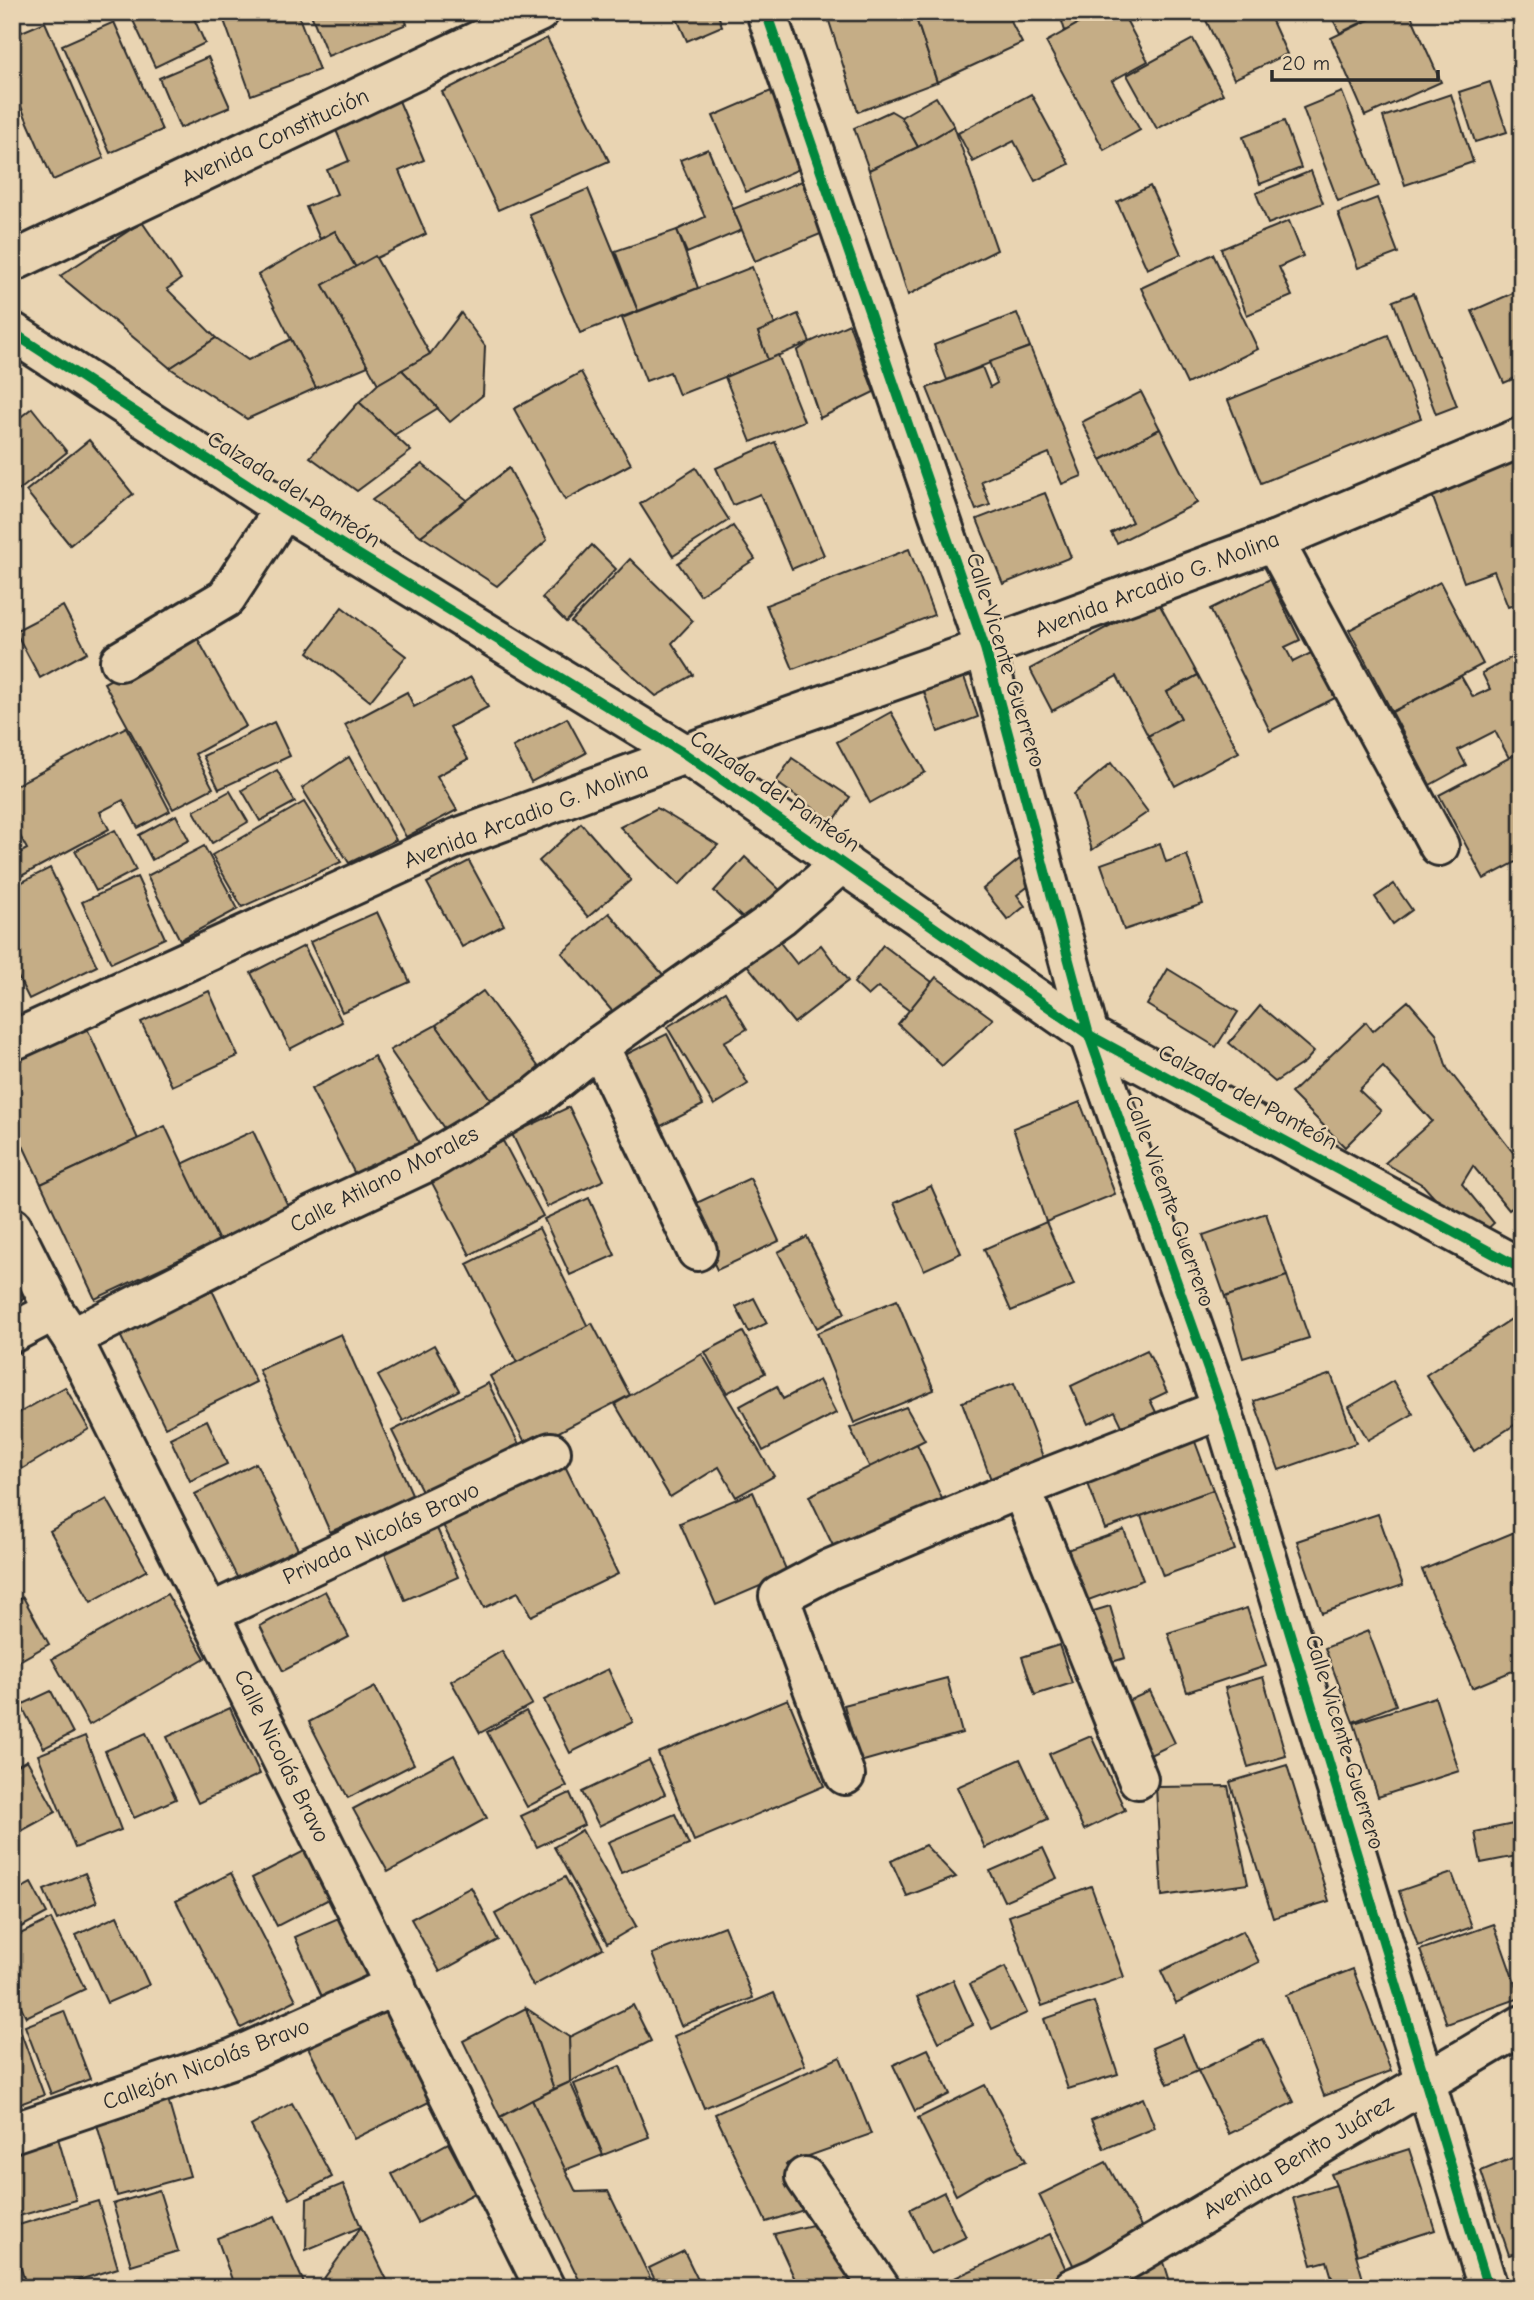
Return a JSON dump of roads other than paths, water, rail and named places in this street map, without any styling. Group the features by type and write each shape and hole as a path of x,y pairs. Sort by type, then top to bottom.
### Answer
{"street":[{"name":"Avenida Constitución","path":"12,262 538,12"},
{"name":"Calle Vicente Guerrero","path":"766,12 985,648 1089,1035 1222,1409 1488,2288"},
{"name":"Calzada del Panteón","path":"12,331 284,509 685,754 1089,1035 1522,1269"},
{"name":"Avenida Arcadio G. Molina","path":"12,1041 457,838 1274,541 1522,437"},
{"path":"120,662 226,598 284,509"},
{"path":"1274,541 1439,846"},
{"name":"Calle Atilano Morales","path":"12,1333 63,1324 300,1222 429,1161 537,1096 599,1046 782,915 843,862"},
{"path":"599,1046 698,1251"},
{"name":"Calle Nicolás Bravo","path":"12,1227 211,1613 545,2288"},
{"path":"845,1774 779,1596 830,1569 1021,1488 1222,1409"},
{"name":"Privada Nicolás Bravo","path":"211,1613 551,1452"},
{"path":"1021,1488 1138,1779"},
{"name":"Callejón Nicolás Bravo","path":"12,2133 234,2058 396,1986"},
{"name":"Avenida Benito Juárez","path":"1073,2288 1096,2278 1522,2025"},
{"path":"805,2177 880,2288"}]}
